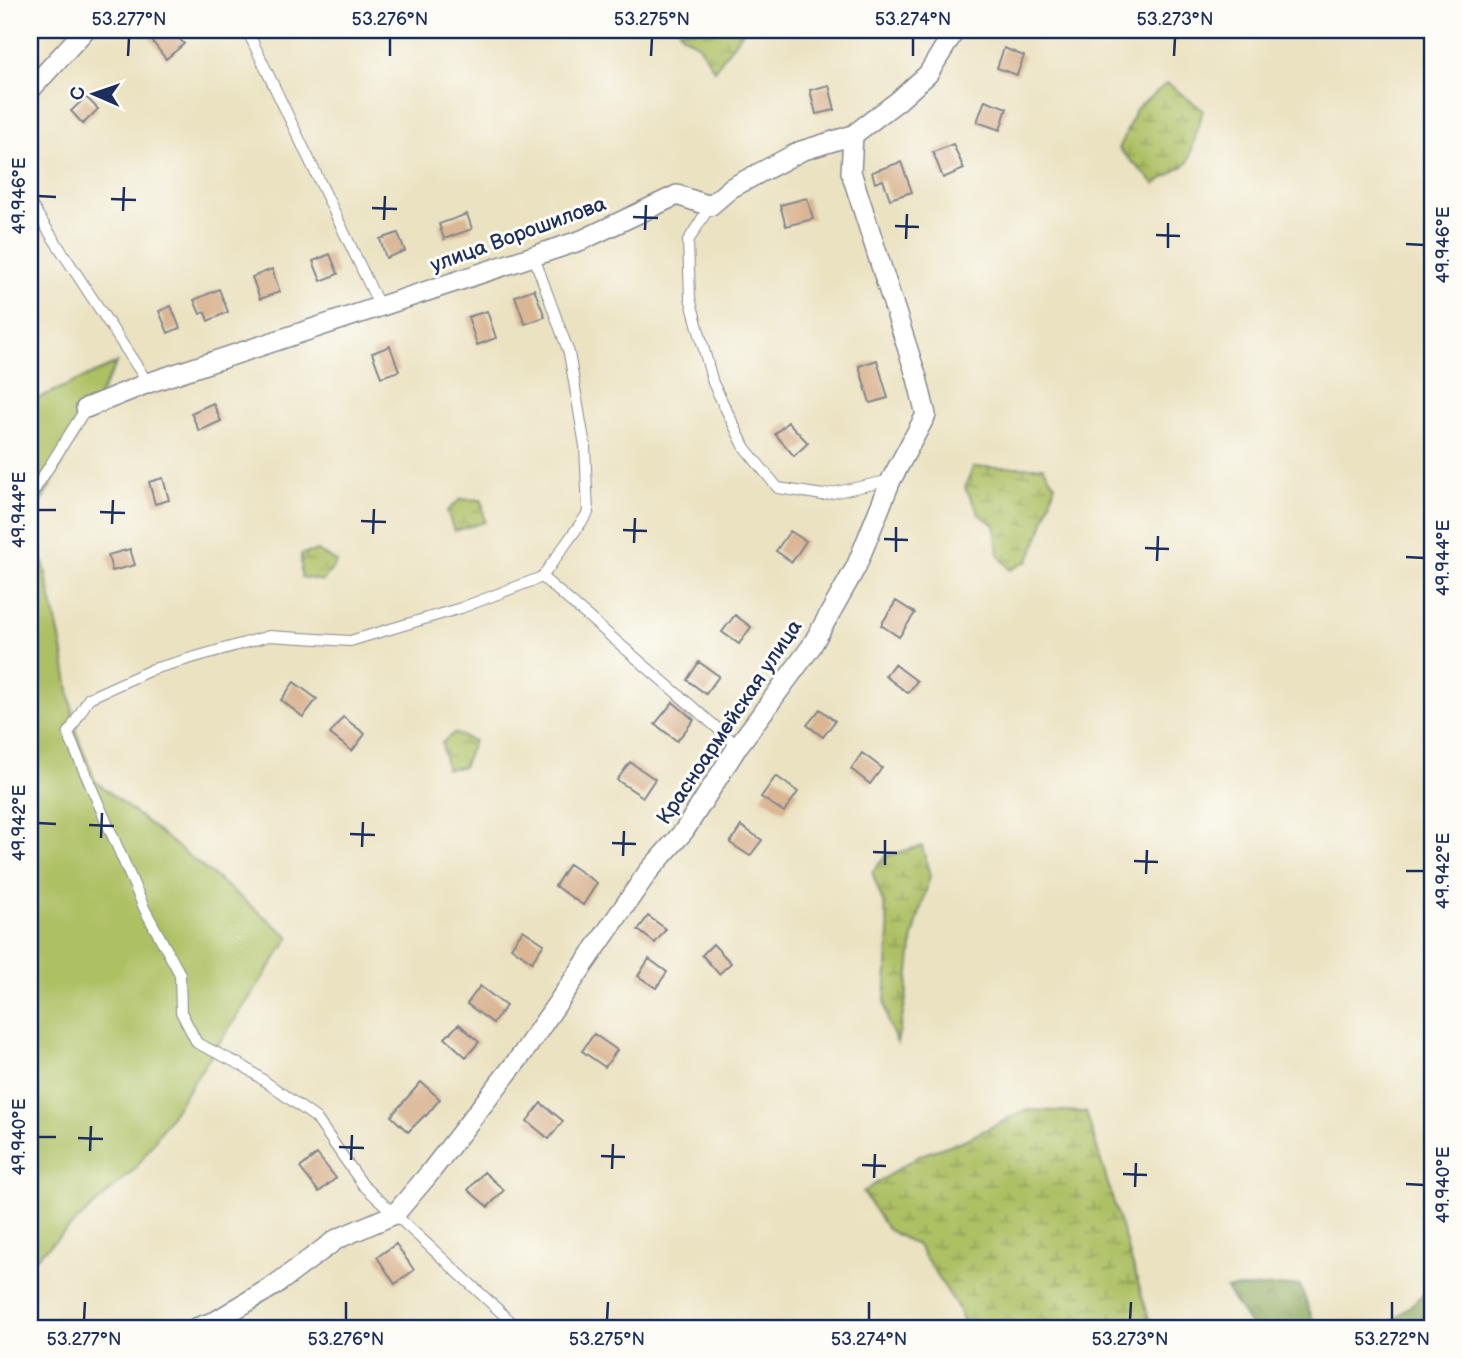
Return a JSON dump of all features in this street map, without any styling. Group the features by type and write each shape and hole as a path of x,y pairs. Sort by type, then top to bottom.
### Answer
{"street":[{"path":"30,90 85,30"},
{"path":"710,206 731,188 801,151 853,135 928,74 955,30"},
{"name":"Красноармейская улица","path":"196,1328 216,1321 275,1285 337,1239 395,1214 523,1053 648,873 684,831 738,746 811,647 856,567 891,480 926,415 917,378 851,172 853,135"},
{"name":"улица Ворошилова","path":"86,408 148,383 582,240 677,195 710,206"}],"lane":[{"path":"247,30 380,307"},
{"path":"30,203 148,383"},
{"path":"710,206 688,241 690,298 713,383 745,448 778,488 823,495 891,480"},
{"path":"518,1328 363,1185 316,1118 245,1067 197,1043 181,1012 180,974 145,910 68,734 89,698 153,669 269,636 350,641 461,608 542,577 588,513 585,446 569,353 534,257"},
{"path":"30,497 86,408"},
{"path":"542,577 738,746"}],"green space":[{"path":"679,30 744,30 714,70 699,45 682,35"},
{"path":"1167,83 1203,110 1188,163 1155,184 1119,149 1136,109"},
{"path":"117,363 33,517 61,642 76,732 95,781 290,937 136,1168 30,1263 30,402"},
{"path":"973,467 1043,467 1055,485 1039,538 1028,561 1010,570 998,554 995,525 980,515 965,488"},
{"path":"461,499 482,500 485,522 454,531 447,511"},
{"path":"317,551 337,562 323,581 301,577 301,554"},
{"path":"454,733 474,741 463,767 446,769 442,743"},
{"path":"922,846 930,876 913,937 906,999 897,1043 888,1023 885,1002 889,932 884,905 872,872 885,856"},
{"path":"1026,1110 1086,1112 1152,1328 967,1328 955,1303 918,1246 887,1229 863,1192 918,1156 967,1139"},
{"path":"1300,1285 1316,1328 1252,1328 1226,1289"},
{"path":"1432,1287 1432,1328 1384,1328 1390,1323"}],"building":[{"path":"158,30 172,30 184,44 166,59 149,37"},
{"path":"1004,48 1024,56 1017,75 997,68"},
{"path":"829,85 835,110 816,114 810,90"},
{"path":"86,97 98,109 83,124 71,111"},
{"path":"985,100 1007,108 1000,130 977,122"},
{"path":"953,144 964,169 943,178 933,152"},
{"path":"901,162 912,192 890,199 883,180 875,183 872,172"},
{"path":"807,198 813,219 786,226 780,205"},
{"path":"467,214 472,229 444,239 439,224"},
{"path":"398,233 405,251 386,258 380,239"},
{"path":"330,254 338,274 321,281 313,261"},
{"path":"272,269 280,292 260,299 252,277"},
{"path":"219,289 228,312 208,321 205,312 200,314 194,300"},
{"path":"534,289 545,317 525,324 515,296"},
{"path":"171,306 180,328 168,333 159,311"},
{"path":"487,311 496,338 477,345 468,317"},
{"path":"390,346 399,371 381,377 372,353"},
{"path":"877,360 888,398 870,403 859,366"},
{"path":"213,403 221,421 199,431 191,413"},
{"path":"788,422 808,443 794,456 775,434"},
{"path":"163,478 169,500 155,504 149,482"},
{"path":"790,531 806,541 792,562 776,551"},
{"path":"130,549 135,565 112,571 108,555"},
{"path":"896,601 915,613 899,637 881,625"},
{"path":"735,615 751,627 739,644 722,632"},
{"path":"699,662 719,676 706,694 687,680"},
{"path":"894,664 917,681 908,693 885,676"},
{"path":"294,682 317,699 303,717 281,700"},
{"path":"673,702 694,720 677,741 655,724"},
{"path":"820,709 835,721 823,737 807,725"},
{"path":"343,717 365,734 352,751 330,734"},
{"path":"862,753 882,768 870,784 851,769"},
{"path":"630,762 655,779 643,797 617,780"},
{"path":"776,776 798,792 784,812 761,797"},
{"path":"741,826 762,840 750,856 730,843"},
{"path":"569,864 597,883 583,905 555,886"},
{"path":"648,916 666,929 655,943 638,930"},
{"path":"523,930 544,944 532,962 511,947"},
{"path":"713,944 731,963 719,974 702,955"},
{"path":"649,959 667,972 656,988 638,976"},
{"path":"480,986 506,1006 493,1023 467,1004"},
{"path":"459,1024 479,1042 466,1057 445,1038"},
{"path":"594,1034 617,1050 605,1067 582,1051"},
{"path":"421,1082 440,1099 408,1132 391,1116"},
{"path":"541,1103 563,1121 549,1139 527,1121"},
{"path":"317,1154 336,1178 319,1192 300,1168"},
{"path":"484,1172 504,1190 488,1207 468,1190"},
{"path":"396,1244 414,1270 395,1284 377,1257"}]}
